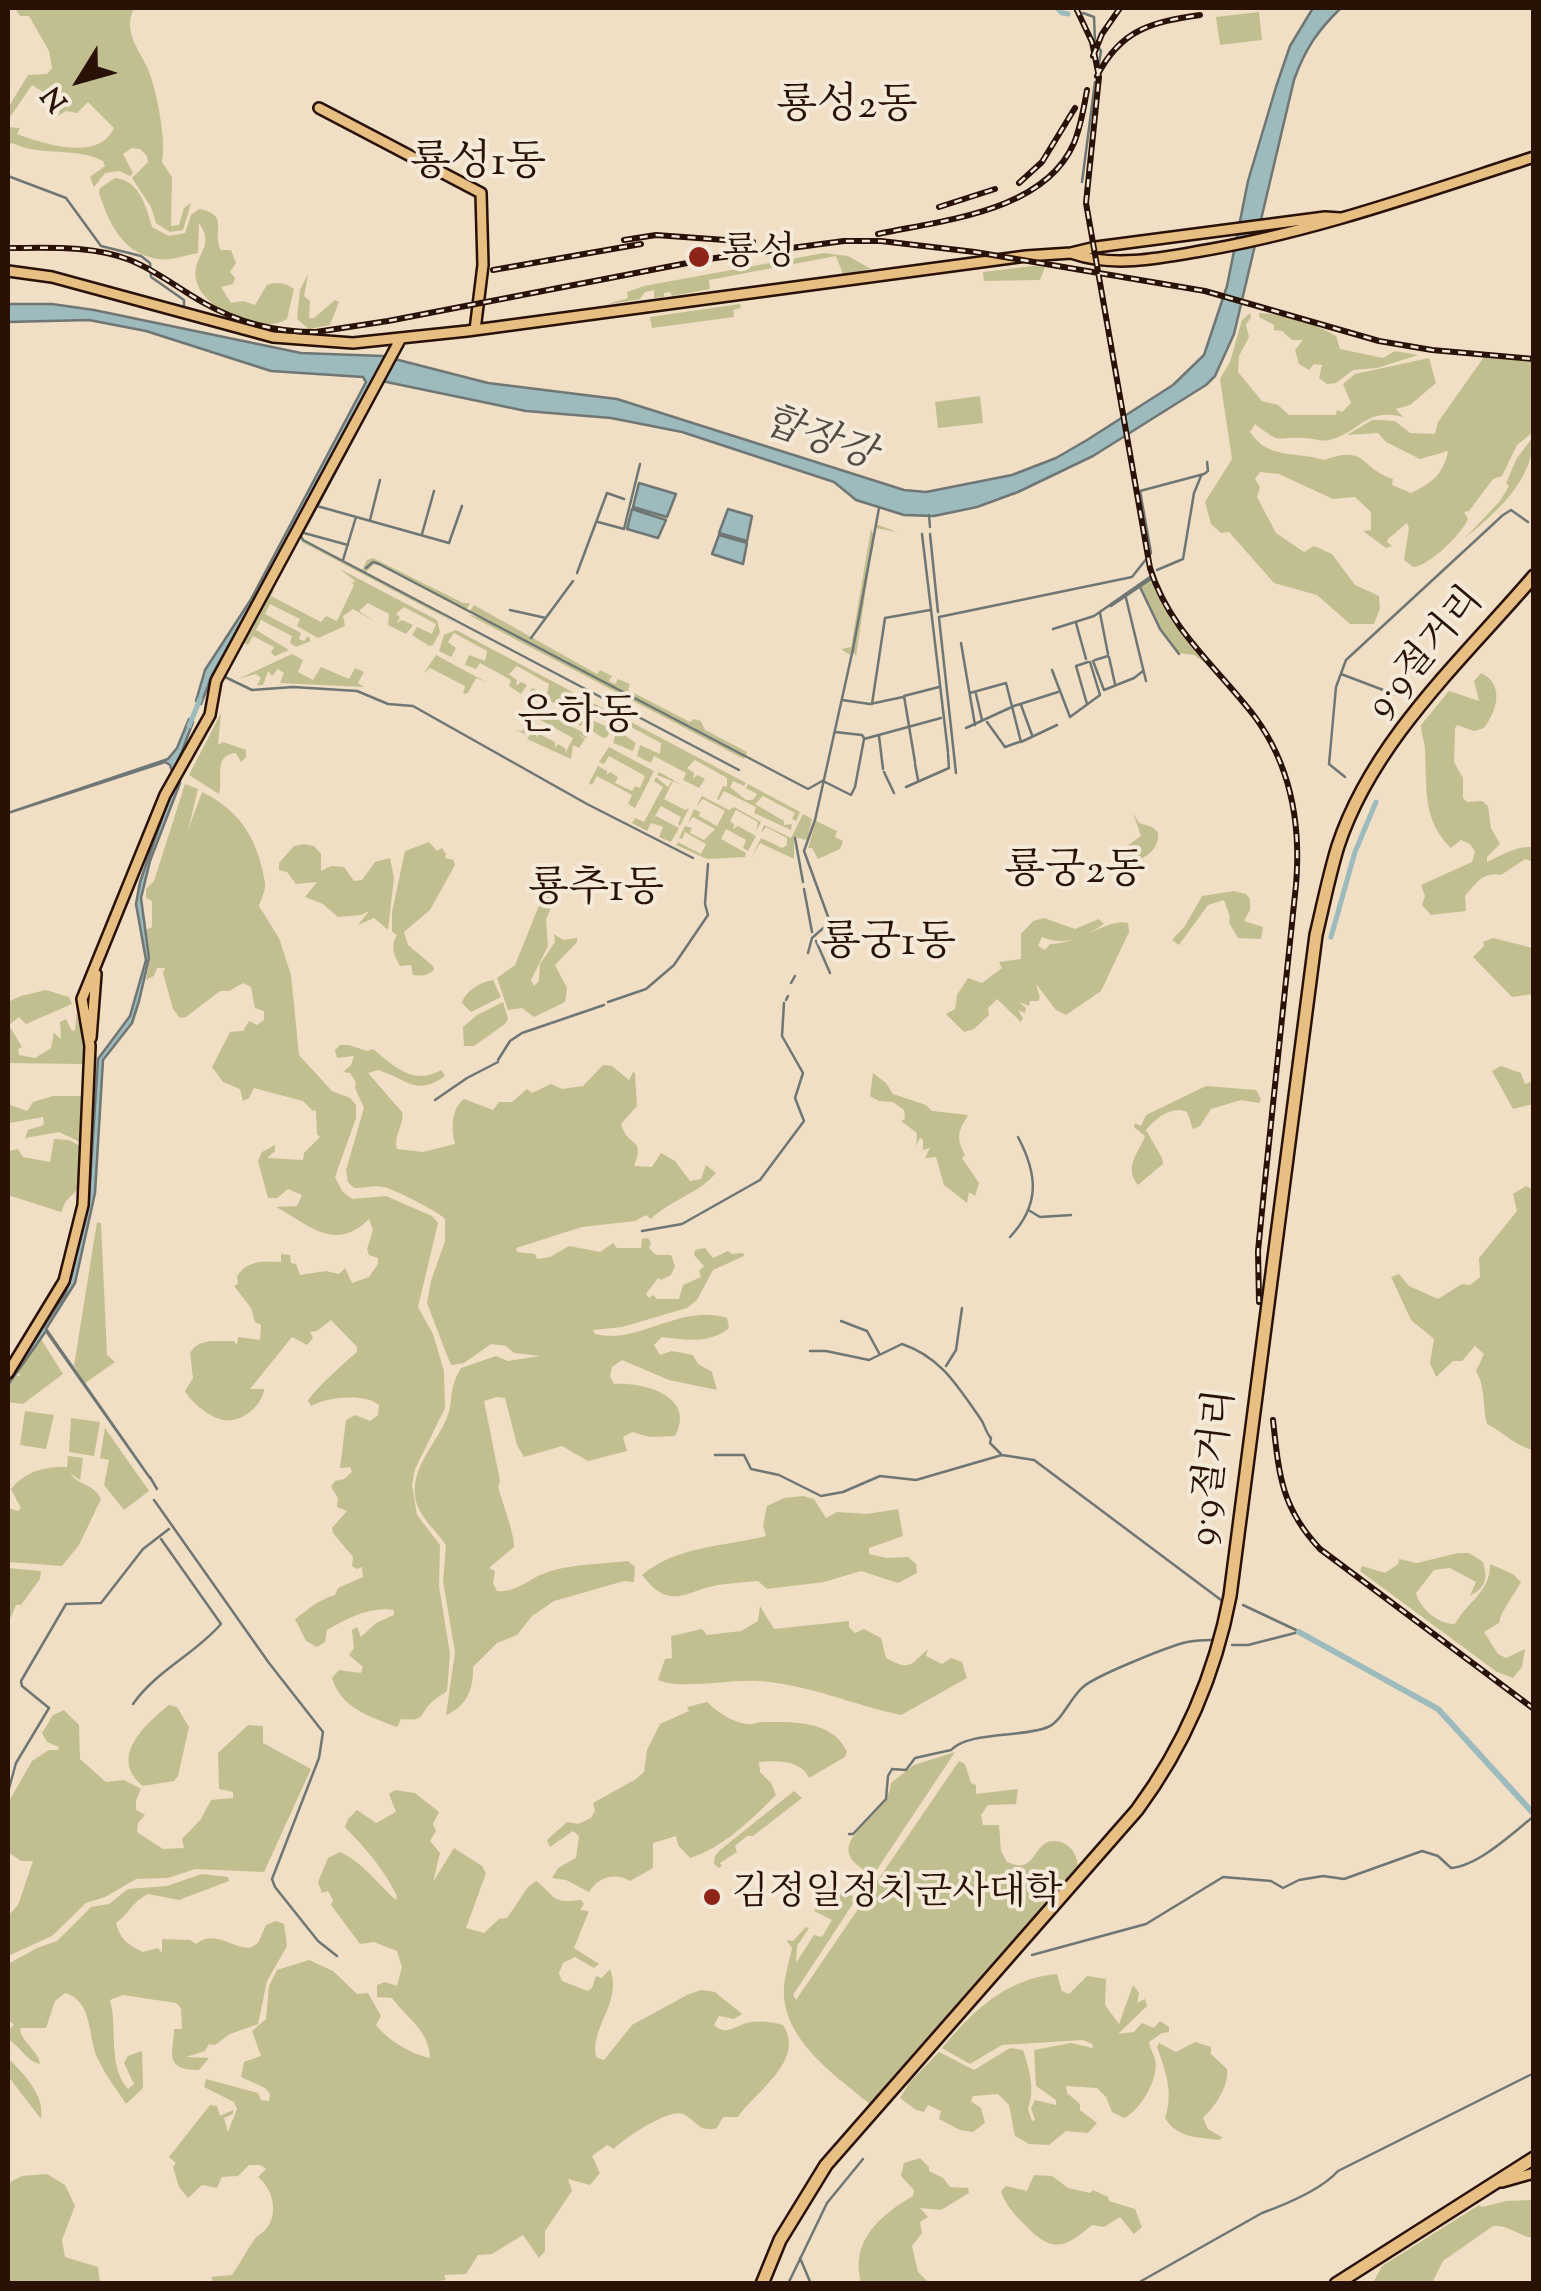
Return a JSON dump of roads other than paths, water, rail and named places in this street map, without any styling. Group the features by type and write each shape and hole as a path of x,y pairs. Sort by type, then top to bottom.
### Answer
{"highway":[{"name":"9·9절거리","path":"764,2284 780,2240 826,2165 1138,1810 1162,1776 1198,1706 1216,1656 1230,1596 1316,935 1338,845 1360,796 1406,724 1534,579"},
{"path":"1338,2284 1534,2160"},
{"path":"1338,2284 1534,2160"}],"main road":[{"path":"319,108 481,193 483,266 474,330"},
{"path":"1071,253 1091,259 1144,260 1263,240 1534,157"},
{"path":"8,271 52,278 273,337 340,343 474,330 1340,218"},
{"path":"8,1373 60,1288 84,1196 90,1046 82,1004 96,966 176,776 210,714 216,682 401,338"},
{"path":"1502,2182 1534,2174"}],"water":[{"path":"1313,8 1341,8 1313,41 1294,80 1234,334 1215,376 1093,456 977,507 934,516 904,515 856,500 834,482 682,432 611,418 526,411 377,380 212,675 201,704 196,701 205,670 250,601 366,382 363,377 271,371 146,331 89,320 8,322 8,304 52,304 301,353 383,356 488,383 617,399 904,490 926,492 1012,475 1056,458 1087,440 1173,385 1204,355 1227,286 1248,181 1276,87 1290,46"},
{"path":"639,483 676,494 667,517 633,507"},
{"path":"632,509 666,520 658,538 627,529"},
{"path":"728,509 752,516 747,541 719,533"},
{"path":"719,535 747,543 743,564 712,554"},
{"path":"189,719 193,722 176,767 180,783 150,861 141,898 149,958 139,1001 132,1023 103,1060 95,1193 75,1283 46,1329 150,1478 46,1331 8,1385 8,1380 65,1294 71,1277 89,1199 98,1059 130,1016 146,960 136,904 175,781 170,765 165,762 8,813 168,759"}],"waterway":[{"path":"1057,8 1068,14"},
{"path":"1083,13 1094,17 1095,42 1101,51 1099,63"},
{"path":"1082,182 1095,82"},
{"path":"8,176 66,198 101,246 141,256 150,263 151,277 184,300 184,307"},
{"path":"318,505 376,396"},
{"path":"939,617 1132,577 1151,553 1140,491 1204,474 1208,471 1207,462"},
{"path":"598,522 624,529 640,464"},
{"path":"1157,570 1183,559 1194,493 1201,476"},
{"path":"370,520 380,480"},
{"path":"422,534 434,491"},
{"path":"577,573 607,493 624,499"},
{"path":"317,506 449,543 462,506"},
{"path":"316,508 301,536 303,540 739,770"},
{"path":"808,953 812,938 830,922 804,851 815,820 853,649 879,508"},
{"path":"1345,777 1329,764 1336,687 1346,660 1503,515 1511,510 1528,522"},
{"path":"929,515 930,527"},
{"path":"343,560 356,517"},
{"path":"304,533 348,545"},
{"path":"922,534 948,752"},
{"path":"930,534 938,612"},
{"path":"366,568 373,562 379,564 808,789 824,780"},
{"path":"1053,629 1094,616 1150,577"},
{"path":"1111,606 1151,579"},
{"path":"531,638 573,581"},
{"path":"1140,587 1160,629 1179,654"},
{"path":"1126,598 1146,681"},
{"path":"510,610 546,618"},
{"path":"872,704 885,618 930,610"},
{"path":"1100,613 1108,654"},
{"path":"939,618 956,773"},
{"path":"1076,623 1086,659"},
{"path":"961,643 975,725"},
{"path":"1095,660 1108,656"},
{"path":"1109,657 1115,684"},
{"path":"1093,661 1104,690 1143,671"},
{"path":"1087,704 1076,666 1088,662"},
{"path":"1052,670 1070,717 1100,695 1090,662"},
{"path":"1341,674 1399,696"},
{"path":"225,677 252,690 293,687 357,691 388,704 413,706 587,804 693,858"},
{"path":"970,693 1006,683 1021,742 1057,725"},
{"path":"915,762 904,696 939,687"},
{"path":"966,728 1058,692"},
{"path":"976,694 982,720"},
{"path":"842,700 870,704 903,697"},
{"path":"189,726 200,699"},
{"path":"1021,705 1032,735"},
{"path":"825,782 851,795 864,739 941,718"},
{"path":"987,722 1005,747 1019,742"},
{"path":"835,732 864,738"},
{"path":"879,736 883,769"},
{"path":"906,787 949,768 948,754"},
{"path":"915,764 918,780"},
{"path":"884,772 894,793"},
{"path":"1331,937 1355,852 1376,802"},
{"path":"795,838 803,882"},
{"path":"608,1002 646,989 674,965 708,915 708,864"},
{"path":"804,889 812,932"},
{"path":"816,941 830,973"},
{"path":"791,983 795,976"},
{"path":"786,1000 788,996"},
{"path":"642,1231 682,1224 760,1180 804,1121 795,1098 803,1073 782,1036 784,1003"},
{"path":"498,1060 510,1041 522,1033 604,1005"},
{"path":"435,1100 498,1062"},
{"path":"1010,1237 1027,1213 1033,1189 1029,1164 1018,1137"},
{"path":"1030,1211 1040,1217 1071,1215"},
{"path":"946,1366 956,1350 962,1308"},
{"path":"841,1321 867,1331 879,1353"},
{"path":"810,1351 869,1360 902,1344 916,1350 956,1384 982,1420 990,1443 1001,1454"},
{"path":"715,1455 744,1455 751,1469 779,1475 821,1496 843,1492 880,1476 916,1480 1002,1455 1034,1460 1221,1600"},
{"path":"150,1477 157,1489"},
{"path":"154,1500 269,1663 323,1732 319,1758 272,1879 318,1941 337,1956"},
{"path":"8,1792 16,1763 49,1708 21,1681 66,1604 101,1603 143,1549 169,1529"},
{"path":"133,1704 221,1624 161,1539"},
{"path":"1243,1605 1296,1630"},
{"path":"1232,1645 1248,1645 1299,1632"},
{"path":"1299,1632 1438,1709 1534,1814"},
{"path":"849,1834 886,1799 892,1769 906,1770 915,1758 951,1750 970,1740 1048,1727 1083,1687 1101,1676 1174,1646 1214,1640"},
{"path":"1032,1955 1146,1924 1223,1877 1271,1881 1283,1888 1299,1880 1323,1876 1344,1879 1422,1851 1438,1856 1451,1868 1461,1866 1495,1848 1534,1816"},
{"path":"1136,2284 1262,2213 1313,2190 1338,2171 1534,2073"},
{"path":"788,2284 827,2203 863,2159"},
{"path":"800,2258 811,2284"}],"railway":[{"path":"1076,8 1092,42 1099,77 1086,203 1150,568 1158,590 1182,629 1267,736 1285,776 1295,819 1296,885 1258,1251 1259,1302"},
{"path":"1093,56 1120,8"},
{"path":"1097,76 1116,48 1140,30 1200,15"},
{"path":"878,234 989,209 1040,184 1060,166 1074,143 1087,90"},
{"path":"1019,183 1042,162 1075,108"},
{"path":"939,207 995,189"},
{"path":"624,240 656,235 753,242"},
{"path":"8,248 70,248 115,255 149,269 204,303 244,321 316,332 708,259 844,241 881,241 975,252 1205,291 1379,341 1534,359"},
{"path":"493,270 641,244"},
{"path":"1273,1420 1284,1489 1297,1519 1320,1549 1534,1709"}],"place":[{"name":"룡성","path":"699,257"},
{"name":"김정일정치군사대학","path":"712,1897"}],"district":[{"name":"룡성2동","path":"847,110"},
{"name":"룡성1동","path":"478,167"},
{"name":"은하동","path":"578,721"},
{"name":"룡궁2동","path":"1075,875"},
{"name":"룡추1동","path":"596,893"},
{"name":"룡궁1동","path":"888,947"}],"water label":[{"name":"합장강","path":"818,442"}]}
